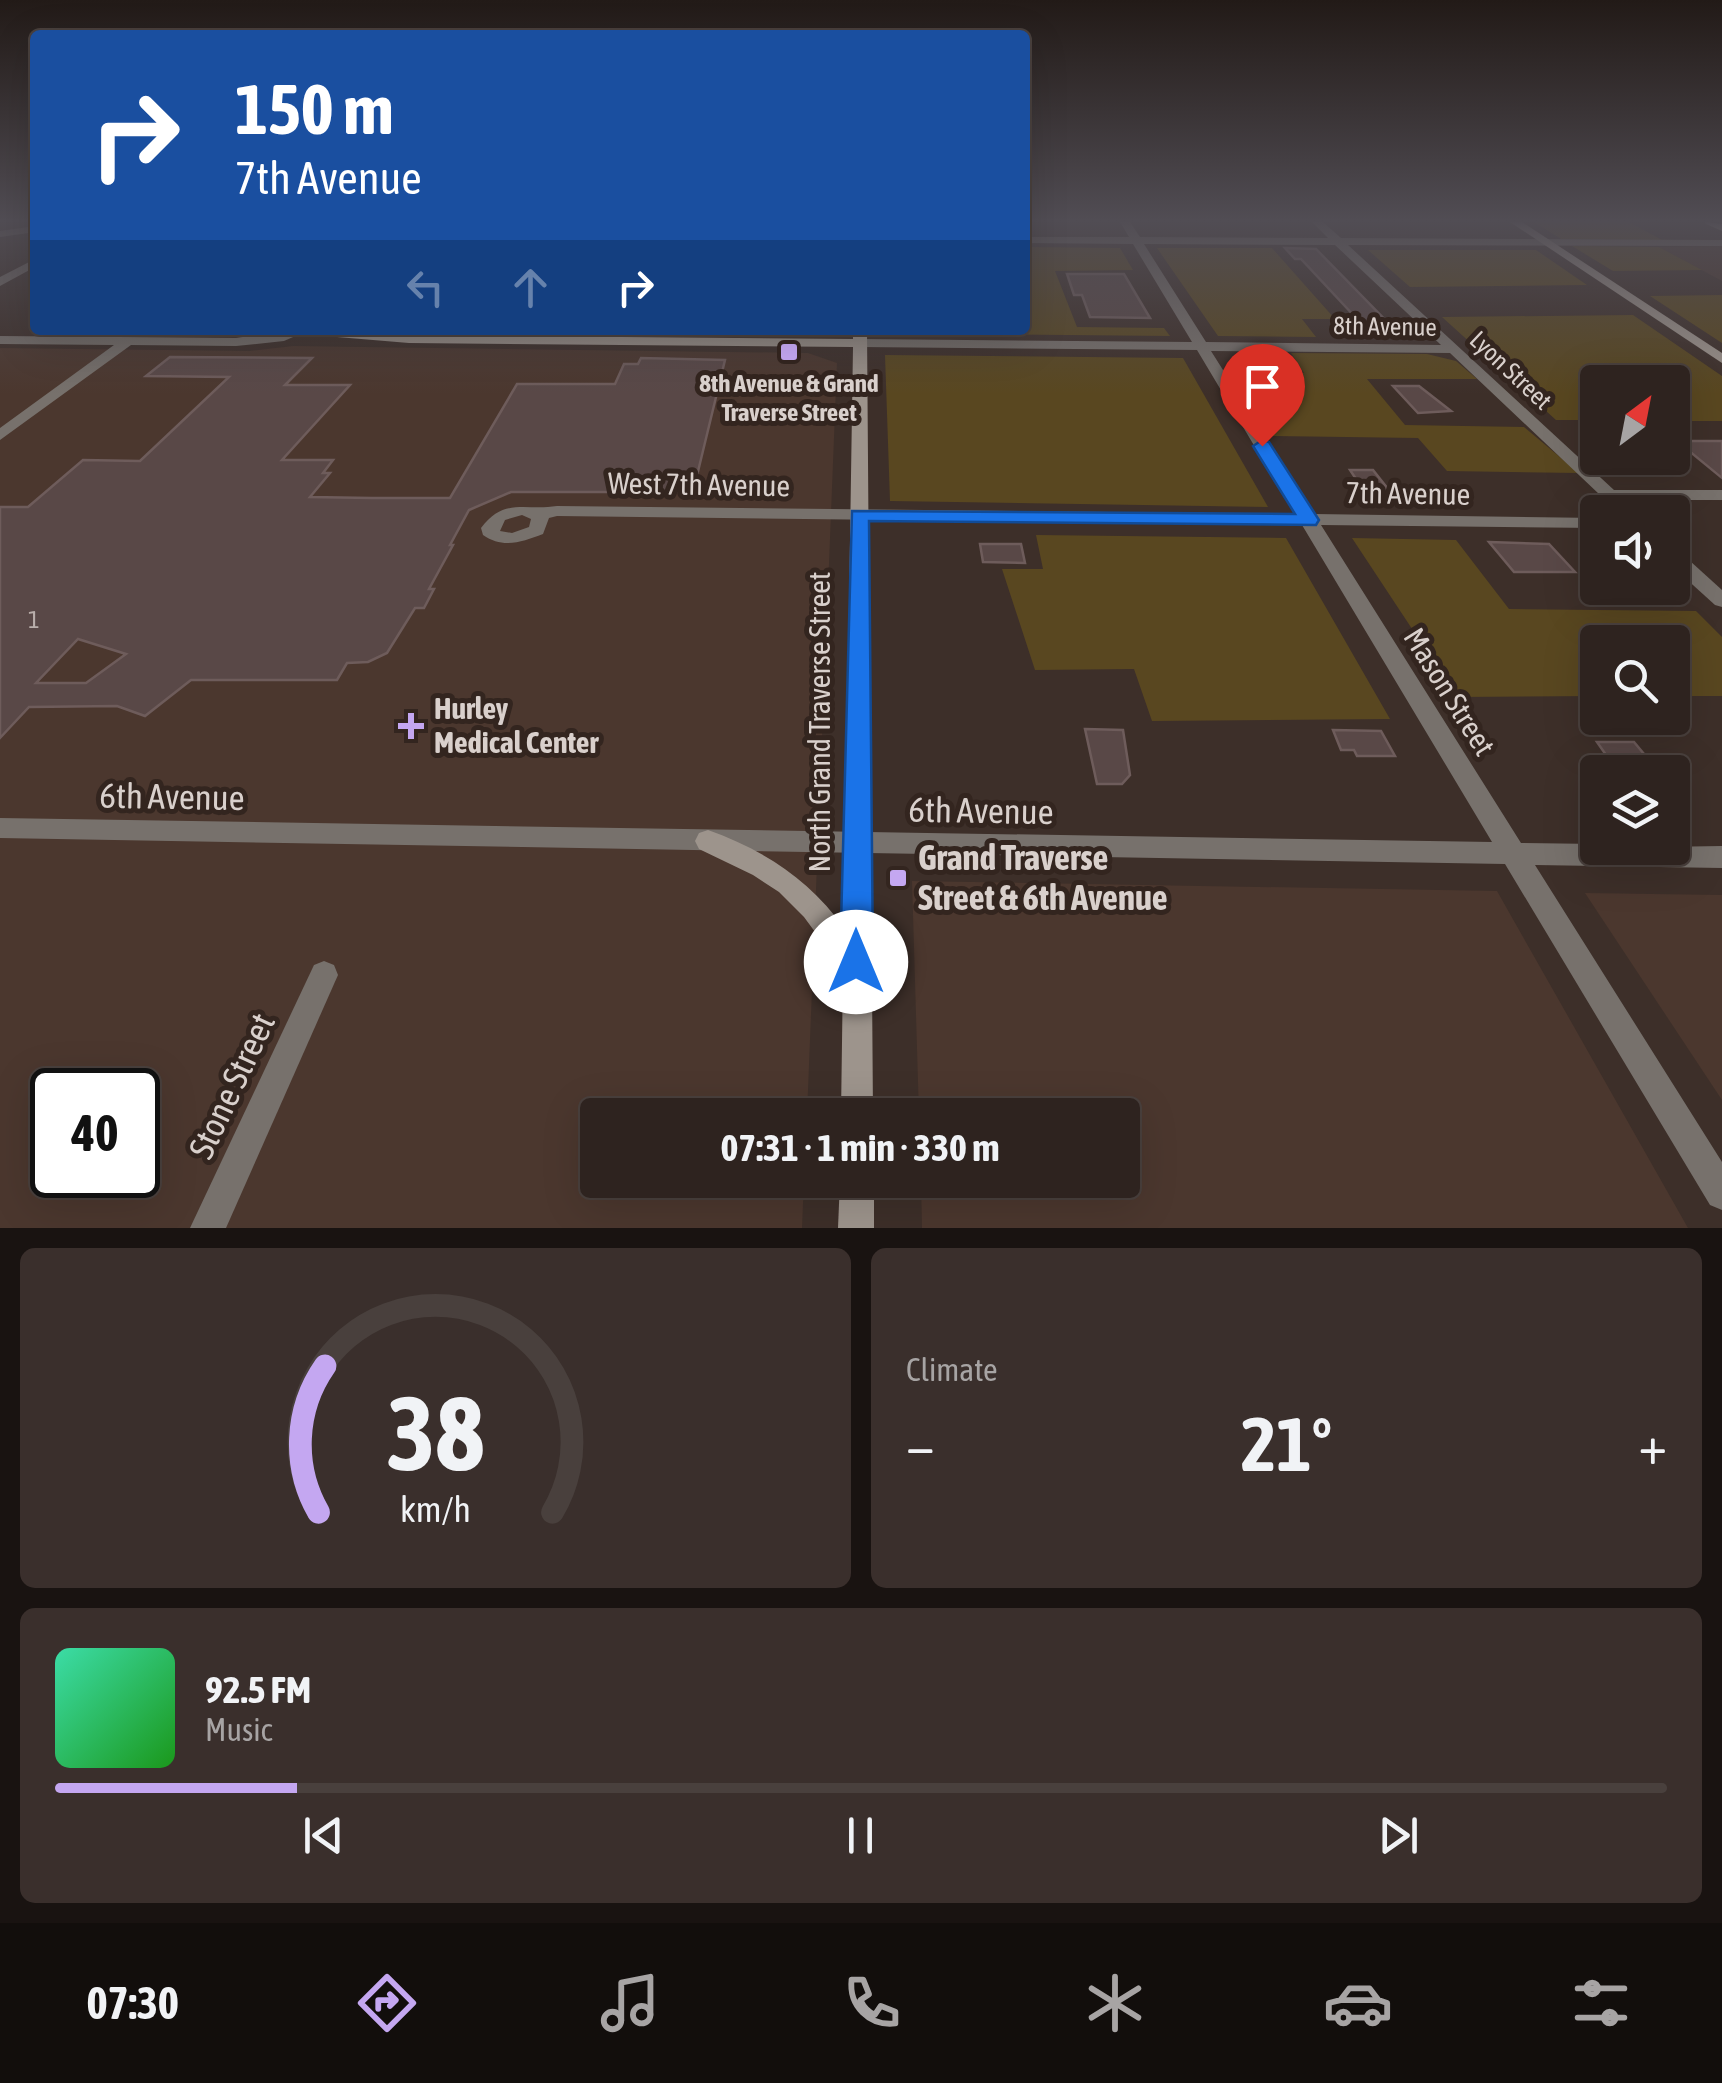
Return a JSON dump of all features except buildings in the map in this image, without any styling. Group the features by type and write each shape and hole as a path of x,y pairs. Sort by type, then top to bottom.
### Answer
{"street":[{"name":"Mason Street","path":"1160,279 1722,1192"},
{"name":"Lyon Street","path":"1377,279 1609,495"},
{"path":"1602,279 1722,358"},
{"path":"0,435 137,335"},
{"name":"8th Avenue","path":"0,340 236,342 289,335"},
{"name":"8th Avenue","path":"336,335 430,340 860,337 1452,350"},
{"name":"North Grand Traverse Street","path":"857,1098 860,337"},
{"path":"1690,496 1722,496"},
{"name":"West 7th Avenue","path":"539,514 557,511 859,515"},
{"name":"7th Avenue","path":"859,515 1580,523"},
{"path":"1690,572 1722,601"},
{"name":"6th Avenue","path":"0,828 1722,857"},
{"path":"708,842 788,884 814,908 844,952 856,962"},
{"name":"Stone Street","path":"208,1228 324,975"},
{"path":"856,1228 857,1198"}],"shaded area":[{"path":"1030,279 1058,279 1077,327 1164,328 1170,336 1030,335"},
{"path":"1179,279 1300,279 1335,319 1302,319 1316,337 1218,336"},
{"path":"1401,279 1579,279 1587,285 1410,287"},
{"path":"1722,295 1722,343 1650,296"},
{"path":"1633,315 1722,376 1722,421 1690,421 1690,365 1580,365 1580,420 1556,420 1442,317"},
{"name":"Hurley Medical Center","path":"293,346 808,353 837,363 808,1098 580,1098 580,1198 803,1198 802,1228 0,1228 0,348 249,351"},
{"path":"1291,353 1427,354 1456,361 1477,379 1367,379 1405,425 1524,427 1579,473 1447,471 1418,438 1273,436 1235,373 1304,373"},
{"path":"885,355 1183,358 1268,507 890,501"},
{"path":"1036,535 1286,538 1390,719 1152,721 1134,669 1035,670 1002,569 1043,569"},
{"path":"1352,538 1456,540 1509,609 1696,611 1722,637 1722,696 1690,696 1690,625 1580,625 1580,696 1457,697"},
{"path":"912,881 1497,891 1688,1228 922,1228 921,1198 1140,1198 1140,1098 918,1098"},
{"path":"1585,893 1722,895 1722,1100"}],"place":[{"name":"8th Avenue & Grand Traverse Street","path":"789,352"},
{"name":"Hurley Medical Center","path":"411,726"},
{"name":"Grand Traverse Street & 6th Avenue","path":"898,878"}],"route":[{"path":"856,962 859,515 1308,520 1262,446"}]}
